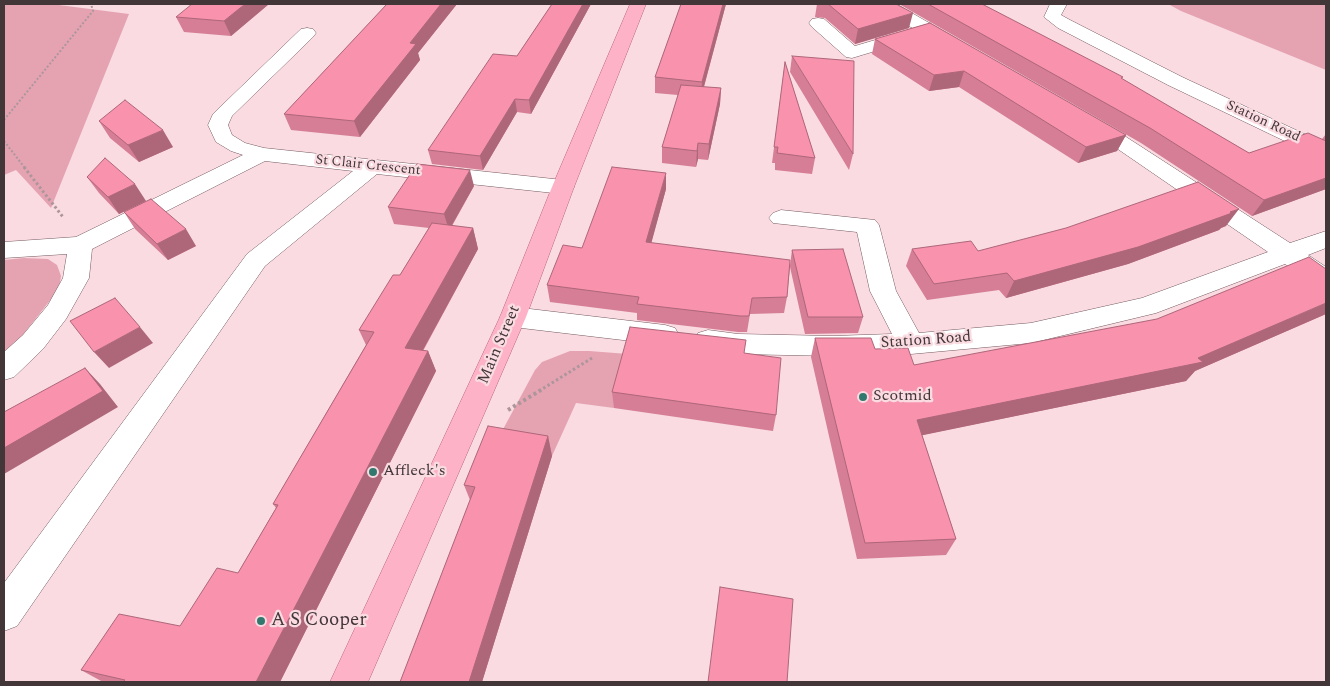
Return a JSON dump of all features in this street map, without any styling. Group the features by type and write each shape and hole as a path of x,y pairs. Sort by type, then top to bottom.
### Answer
{"main road":[{"name":"Main Street","path":"349,682 513,317 563,186 638,4"}],"street":[{"path":"884,4 970,54"},
{"name":"Station Road","path":"1059,4 1054,10 1052,17 1064,24 1175,81 1326,152"},
{"path":"818,23 842,42 852,53 927,30"},
{"name":"St Clair Crescent","path":"307,33 223,114 218,125 223,138 238,147 262,154 563,186"},
{"path":"821,48 842,42"},
{"path":"1073,114 1116,139 1326,279"},
{"path":"4,250 80,245 262,154"},
{"path":"4,613 256,260 373,166"},
{"path":"781,218 867,225 883,291 911,344"},
{"name":"Station Road","path":"513,317 738,344 833,346 911,344 1031,333 1147,306 1288,255 1326,239"},
{"path":"4,369 33,342 57,312 76,278 80,245"}],"path":[{"path":"4,120 93,11 91,4"},
{"path":"4,141 74,230 80,245"},
{"path":"508,411 634,332"}],"shaded area":[{"path":"4,4 51,4 129,14 51,208 16,170 4,175"},
{"path":"1168,4 1326,4 1326,70 1181,11"},
{"path":"24,258 48,259 57,265 61,276 59,289 18,341 4,353 4,260"},
{"path":"570,351 628,354 614,408 576,403 552,456 494,446 535,370 542,362"}],"building":[{"path":"192,4 245,4 224,21 176,17"},
{"path":"387,4 441,4 410,43 416,44 354,121 284,114"},
{"path":"552,4 583,4 529,100 515,99 480,156 428,150 493,54 517,56"},
{"path":"681,4 723,4 702,82 655,77"},
{"path":"828,4 896,4 913,13 858,29"},
{"path":"928,4 982,4 1123,77 1121,78 1249,153 1308,133 1326,141 1326,178 1264,200 1150,128"},
{"path":"930,23 1126,135 1086,147 964,71 934,75 875,39"},
{"path":"792,56 854,61 853,154"},
{"path":"785,62 815,158 777,153 778,147 774,147"},
{"path":"681,85 721,88 709,144 698,143 697,151 662,147"},
{"path":"125,100 163,130 128,145 99,121"},
{"path":"105,158 135,184 108,197 87,177"},
{"path":"417,164 470,170 444,214 388,207"},
{"path":"612,167 666,173 646,242 790,260 787,297 752,298 749,316 740,316 637,304 639,297 547,285 563,245 582,248"},
{"path":"1198,182 1239,209 1138,247 1014,281 1007,273 934,284 912,249 971,241 978,251 1066,228"},
{"path":"151,199 186,229 157,244 124,212"},
{"path":"432,223 473,228 405,348 428,351 256,682 123,682 125,680 81,670 119,614 180,626 217,568 238,573 278,505 273,504 374,332 359,330 393,275 400,275"},
{"path":"843,249 863,317 808,317 792,250"},
{"path":"1309,257 1326,269 1326,303 1198,358 1203,362 917,420 956,539 865,543 815,338 871,338 875,349 908,348 914,365 1157,319"},
{"path":"115,298 140,327 94,352 70,321"},
{"path":"630,327 746,340 744,353 781,358 776,415 612,392"},
{"path":"85,368 103,391 4,448 4,412"},
{"path":"488,426 548,436 469,682 400,682 475,487 464,485"},
{"path":"720,587 793,599 787,682 708,682"}],"place":[{"name":"Scotmid","path":"863,397"},
{"name":"Affleck's","path":"373,472"},
{"name":"A S Cooper","path":"261,621"}]}
